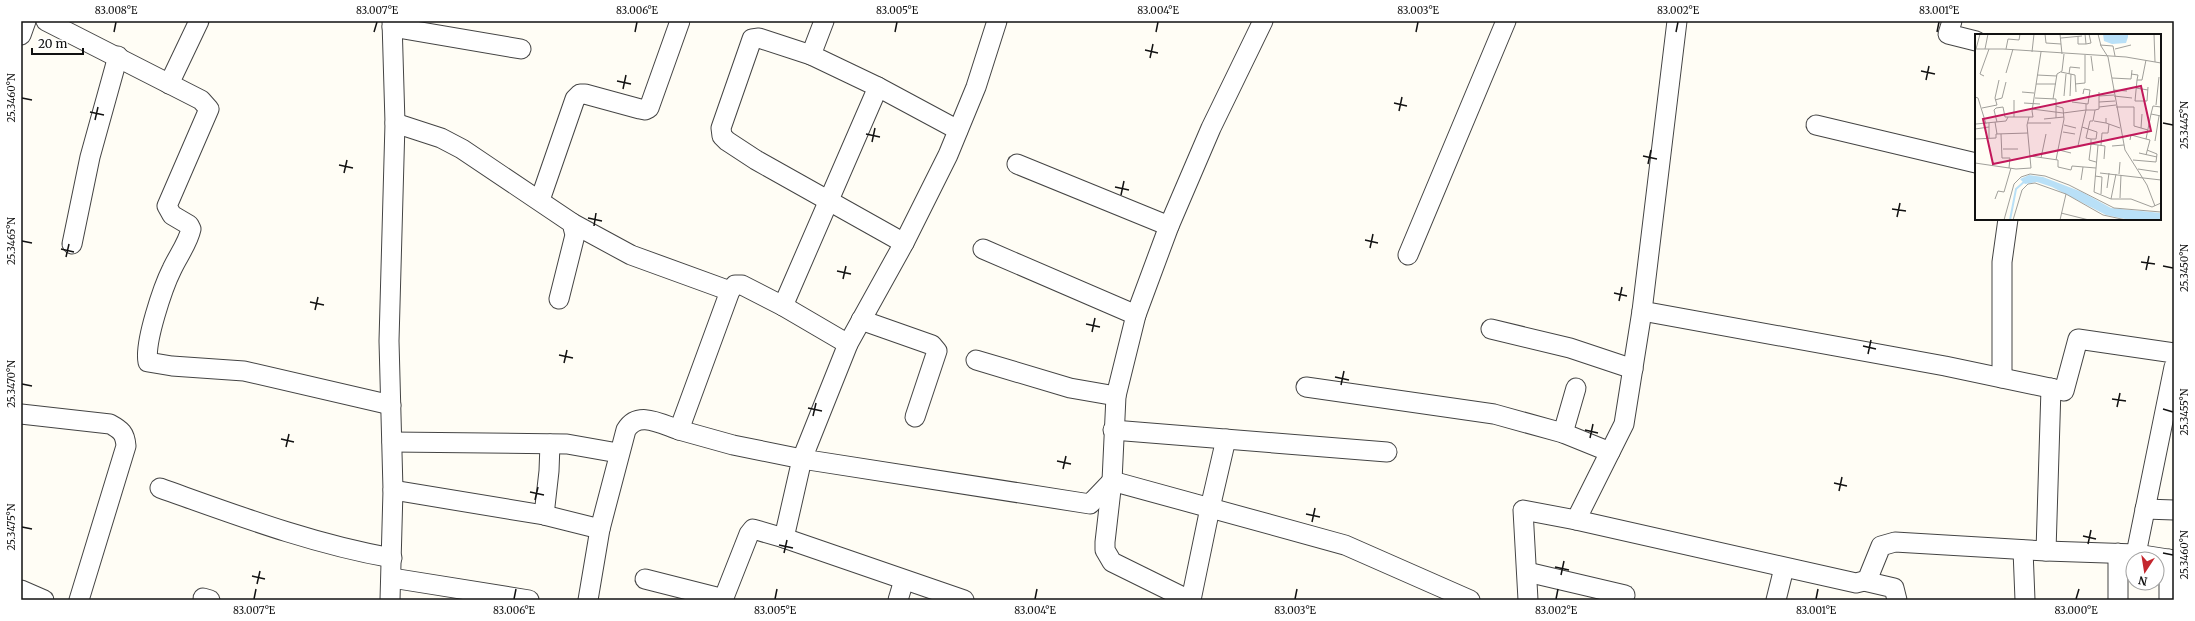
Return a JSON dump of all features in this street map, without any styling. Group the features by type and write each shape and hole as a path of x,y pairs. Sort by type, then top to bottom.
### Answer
{"street":[{"path":"21,35 26,21"},
{"path":"46,21 118,56 201,100 209,109 167,206 172,215 189,225 191,230 165,284 149,343 147,356 148,362 172,366 244,371 391,406"},
{"path":"169,84 199,21"},
{"path":"540,200 575,99 580,94 585,94 640,110 649,108 680,21"},
{"path":"811,55 824,21"},
{"path":"784,538 802,459 848,344 904,243 948,155 976,87 997,21"},
{"path":"1226,439 1190,600 1112,562 1107,557 1105,542 1112,481 1116,396 1136,315 1169,226 1211,128 1263,21"},
{"path":"1408,255 1506,21"},
{"path":"1576,520 1624,424 1642,311 1677,21"},
{"path":"1952,21 1948,34 1975,41"},
{"path":"390,600 394,490 389,341 396,123 392,24 521,49"},
{"path":"904,243 830,202 727,141 722,136 721,128 752,39 759,38 811,55 878,87 958,130"},
{"path":"72,244 90,157 118,56"},
{"path":"783,306 830,202 878,87"},
{"path":"396,123 435,136 462,149 540,200 572,223 631,255 730,291"},
{"path":"1816,125 1975,162"},
{"path":"1017,164 1169,226"},
{"path":"2002,378 2002,262 2008,220"},
{"path":"559,299 575,235 572,223"},
{"path":"984,249 1136,315"},
{"path":"679,430 730,291 735,285 742,285 783,306 848,344"},
{"path":"1642,311 2002,378 2064,391 2078,339 2174,353"},
{"path":"861,320 932,345 937,351 915,417"},
{"path":"1490,329 1570,348 1633,369"},
{"path":"976,360 1070,388 1116,396"},
{"path":"2128,551 2145,509 2174,367"},
{"path":"1306,387 1494,414 1563,433 1610,452"},
{"path":"1563,433 1576,388"},
{"path":"2046,551 2051,388"},
{"path":"21,414 110,424 120,429 125,435 126,446 79,600"},
{"path":"588,600 600,529 618,453 626,430 630,423 637,419 648,420 733,445 802,459 1090,504 1112,481"},
{"path":"1114,430 1388,452"},
{"path":"392,442 567,444 618,453"},
{"path":"544,515 549,471 550,444"},
{"path":"1112,481 1345,545 1470,600"},
{"path":"160,488 307,539 350,550 392,558"},
{"path":"394,490 544,515 600,529"},
{"path":"2145,509 2174,510"},
{"path":"1528,600 1523,510 1576,520 1784,568 1856,583 1864,581 1894,588 1897,600"},
{"path":"645,579 723,600 753,529 784,538 964,600"},
{"path":"1864,581 1871,571 1878,550 1886,543 2046,551 2125,553"},
{"path":"2023,550 2024,600"},
{"path":"2169,600 2172,560"},
{"path":"2118,600 2125,563"},
{"path":"1776,600 1784,568"},
{"path":"1527,572 1625,595"},
{"path":"392,578 528,600"},
{"path":"898,600 904,580"},
{"path":"21,590 44,600"}]}
